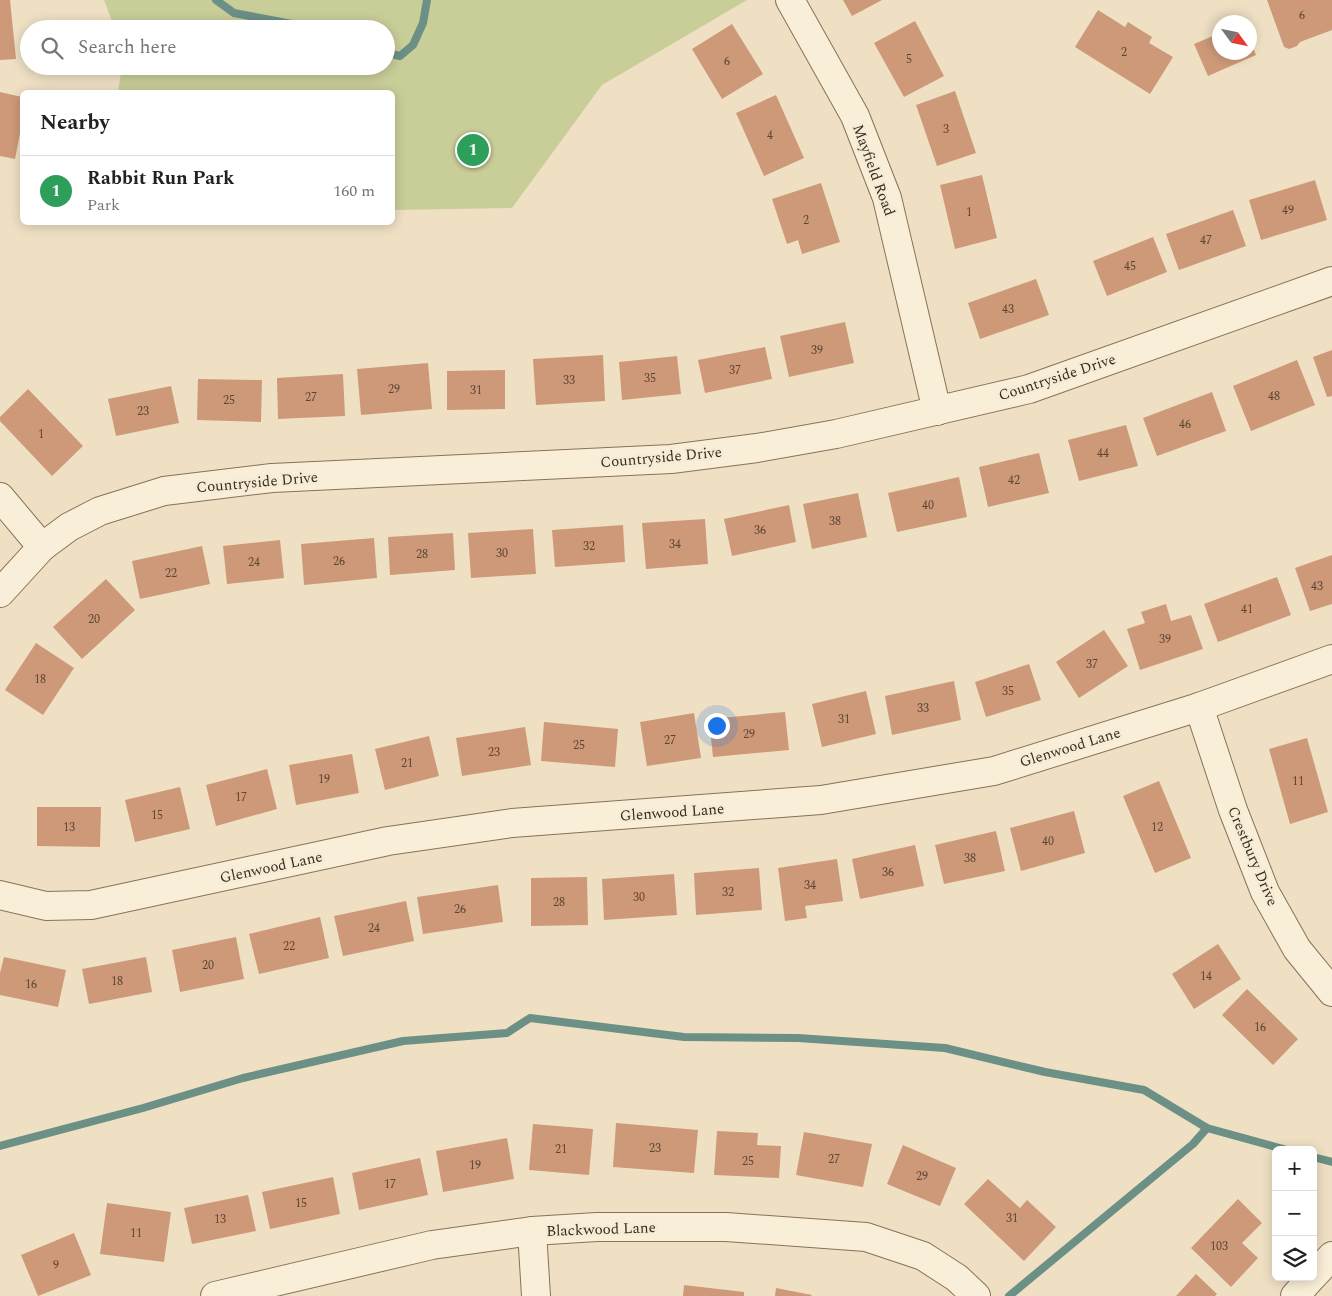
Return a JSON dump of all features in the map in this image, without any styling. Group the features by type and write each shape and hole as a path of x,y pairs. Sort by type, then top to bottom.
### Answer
{"street":[{"name":"Mayfield Road","path":"790,0 855,116 887,198 937,411"},
{"name":"Countryside Drive","path":"0,593 42,548 68,527 100,512 164,491 272,478 671,459 757,448 836,434 1029,389 1332,281"},
{"path":"0,497 42,548"},
{"name":"Glenwood Lane","path":"0,895 46,906 91,905 388,841 512,823 821,800 994,771 1199,707 1332,659"},
{"name":"Crestbury Drive","path":"1199,707 1233,810 1265,892 1297,949 1332,992"},
{"name":"Blackwood Lane","path":"215,1296 432,1245 597,1226 726,1226 866,1237 922,1256 956,1278 976,1296"},
{"path":"532,1232 536,1296"},
{"path":"1317,1273 1332,1256"},
{"path":"1295,1296 1309,1281"}],"green space":[{"path":"104,0 747,0 602,85 512,208 395,210 395,90 118,90 121,75 395,75 395,20 112,20"}],"building":[{"path":"0,0 10,0 16,59 0,60"},
{"path":"843,0 882,0 852,16"},
{"path":"1267,0 1332,0 1332,30 1300,42 1297,46 1289,49 1284,47"},
{"path":"1098,10 1125,27 1128,22 1152,37 1149,43 1173,57 1150,94 1075,47"},
{"path":"915,21 944,76 904,97 874,43"},
{"path":"732,24 763,74 722,99 692,49"},
{"path":"1212,36 1212,60 1245,60 1208,76 1194,44"},
{"path":"955,91 976,153 937,166 916,105"},
{"path":"0,92 20,97 20,133 15,159 0,156"},
{"path":"776,95 804,158 764,176 736,113"},
{"path":"982,175 997,238 955,249 940,185"},
{"path":"1315,180 1327,220 1261,240 1249,200"},
{"path":"821,183 840,242 802,254 798,240 787,244 772,199"},
{"path":"1233,210 1246,246 1179,270 1166,234"},
{"path":"1153,237 1167,272 1107,296 1093,261"},
{"path":"1036,279 1049,315 980,339 968,303"},
{"path":"845,322 854,363 789,377 780,336"},
{"path":"765,347 772,379 705,393 698,360"},
{"path":"1332,350 1332,396 1327,397 1313,357"},
{"path":"603,355 605,401 536,405 533,359"},
{"path":"677,356 681,394 622,400 619,362"},
{"path":"1297,360 1315,405 1251,431 1233,386"},
{"path":"428,363 432,409 361,415 357,369"},
{"path":"505,370 505,409 447,410 447,371"},
{"path":"343,374 345,416 278,419 277,378"},
{"path":"198,379 262,380 261,422 197,420"},
{"path":"171,386 179,423 116,436 108,399"},
{"path":"28,389 83,446 52,476 0,421 0,417"},
{"path":"1212,392 1226,431 1157,456 1143,418"},
{"path":"1126,425 1138,466 1079,481 1068,440"},
{"path":"1039,453 1049,493 988,507 979,467"},
{"path":"959,477 967,517 897,532 888,493"},
{"path":"858,493 867,537 812,549 803,504"},
{"path":"789,505 796,542 732,556 724,519"},
{"path":"705,519 708,564 646,569 642,523"},
{"path":"623,525 625,562 555,567 552,530"},
{"path":"533,529 536,574 471,578 468,533"},
{"path":"453,533 455,570 390,575 388,537"},
{"path":"374,538 377,578 304,585 301,544"},
{"path":"280,540 284,578 227,584 223,546"},
{"path":"202,546 210,584 140,599 132,561"},
{"path":"1332,555 1332,604 1310,611 1295,568"},
{"path":"1277,577 1291,615 1218,642 1204,604"},
{"path":"106,579 135,610 82,659 53,627"},
{"path":"1166,604 1171,621 1191,615 1203,649 1140,670 1127,629 1145,623 1141,612"},
{"path":"1104,630 1128,666 1079,698 1056,662"},
{"path":"36,643 74,668 43,715 5,690"},
{"path":"1029,664 1041,700 986,717 975,682"},
{"path":"954,681 961,720 892,735 885,696"},
{"path":"866,691 876,734 822,747 812,704"},
{"path":"785,712 789,750 713,757 709,719"},
{"path":"694,713 701,758 647,766 640,722"},
{"path":"544,722 618,729 615,767 541,761"},
{"path":"525,727 531,765 462,776 456,738"},
{"path":"429,736 439,776 385,790 375,749"},
{"path":"1307,738 1328,812 1290,824 1269,749"},
{"path":"352,754 359,793 296,805 289,765"},
{"path":"267,769 277,809 216,826 206,785"},
{"path":"1159,781 1191,858 1155,873 1123,796"},
{"path":"180,787 190,829 135,842 125,800"},
{"path":"37,807 101,807 100,847 37,846"},
{"path":"1074,811 1085,853 1021,871 1010,828"},
{"path":"996,831 1005,871 944,884 935,845"},
{"path":"915,845 924,886 860,899 852,859"},
{"path":"837,859 843,901 805,906 807,918 785,921 778,868"},
{"path":"759,868 762,910 696,915 694,873"},
{"path":"674,874 677,915 604,920 602,879"},
{"path":"587,877 588,925 531,926 531,878"},
{"path":"498,885 503,922 423,934 417,897"},
{"path":"406,901 414,941 343,956 334,916"},
{"path":"320,917 329,958 259,974 249,934"},
{"path":"236,937 244,979 180,992 172,950"},
{"path":"1218,944 1241,979 1194,1009 1172,974"},
{"path":"4,957 66,970 58,1007 0,995 0,973"},
{"path":"146,957 152,992 89,1004 82,969"},
{"path":"1247,989 1298,1039 1273,1065 1222,1015"},
{"path":"616,1123 698,1130 694,1173 613,1167"},
{"path":"533,1124 593,1129 589,1175 529,1170"},
{"path":"717,1131 758,1133 757,1145 781,1146 779,1178 714,1175"},
{"path":"804,1132 872,1144 863,1187 796,1175"},
{"path":"507,1138 514,1179 443,1192 436,1151"},
{"path":"903,1145 956,1168 940,1206 887,1184"},
{"path":"420,1158 428,1195 359,1210 352,1173"},
{"path":"333,1177 340,1214 270,1229 262,1192"},
{"path":"988,1179 1020,1208 1027,1200 1056,1227 1024,1261 964,1204"},
{"path":"248,1195 256,1231 192,1244 184,1208"},
{"path":"1238,1199 1262,1223 1242,1243 1258,1258 1231,1287 1191,1248"},
{"path":"107,1203 171,1212 164,1262 100,1254"},
{"path":"74,1233 91,1275 38,1296 21,1255"},
{"path":"1196,1274 1217,1294 1215,1296 1176,1296"},
{"path":"684,1285 744,1292 744,1296 683,1296"},
{"path":"776,1288 812,1295 775,1296"}],"waterway":[{"path":"216,0 234,13 271,20"},
{"path":"395,55 400,56 413,45 423,23 427,0"},
{"path":"0,1146 143,1108 243,1078 403,1041 507,1033 530,1018 684,1037 798,1038 945,1048 1045,1072 1144,1090 1207,1128 1272,1146"},
{"path":"1009,1296 1193,1144 1207,1128"},
{"path":"1317,1158 1332,1162"}],"place":[{"name":"Rabbit Run Park","path":"473,150"}]}
